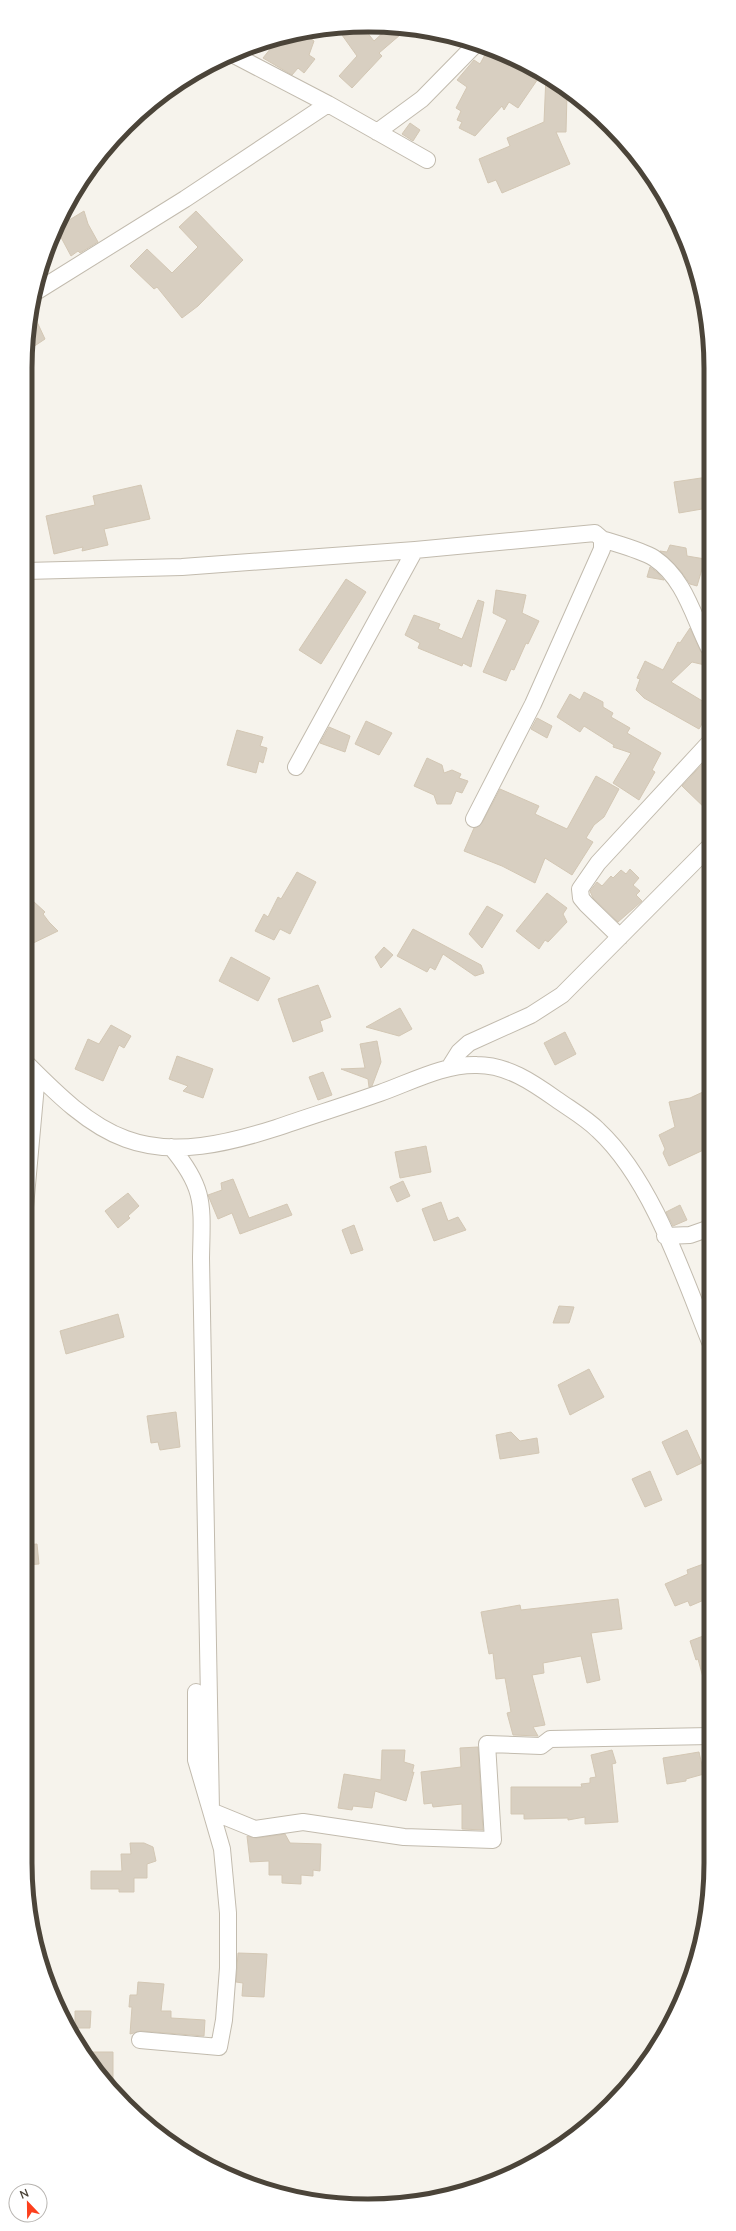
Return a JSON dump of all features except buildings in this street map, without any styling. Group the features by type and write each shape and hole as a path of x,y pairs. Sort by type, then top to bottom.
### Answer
{"street":[{"path":"377,132 422,99 472,49"},
{"path":"239,58 328,104 427,160"},
{"path":"41,289 185,199 328,104"},
{"path":"32,571 182,567 415,550 595,533 602,539 653,558 674,577 687,598 704,637"},
{"path":"474,819 533,704 602,549 602,539"},
{"path":"296,767 415,550"},
{"path":"620,936 586,904 581,898 580,889 598,863 704,748"},
{"path":"449,1068 459,1052 469,1043 546,1007 562,995 704,852"},
{"path":"32,1069 76,1108 100,1126 124,1139 139,1143 171,1147 198,1146 229,1142 350,1104 449,1068 477,1064 504,1068 533,1083 597,1129 618,1152 643,1191 666,1236 704,1328"},
{"path":"32,1129 37,1074"},
{"path":"171,1147 192,1174 197,1185 202,1216 201,1274 211,1811"},
{"path":"666,1236 690,1235 704,1230"},
{"path":"140,2040 219,2047 224,2020 228,1968 228,1913 222,1849 196,1760 196,1692"},
{"path":"211,1811 256,1829 303,1822 404,1837 493,1840 487,1744 541,1746 550,1739 704,1736"}]}
